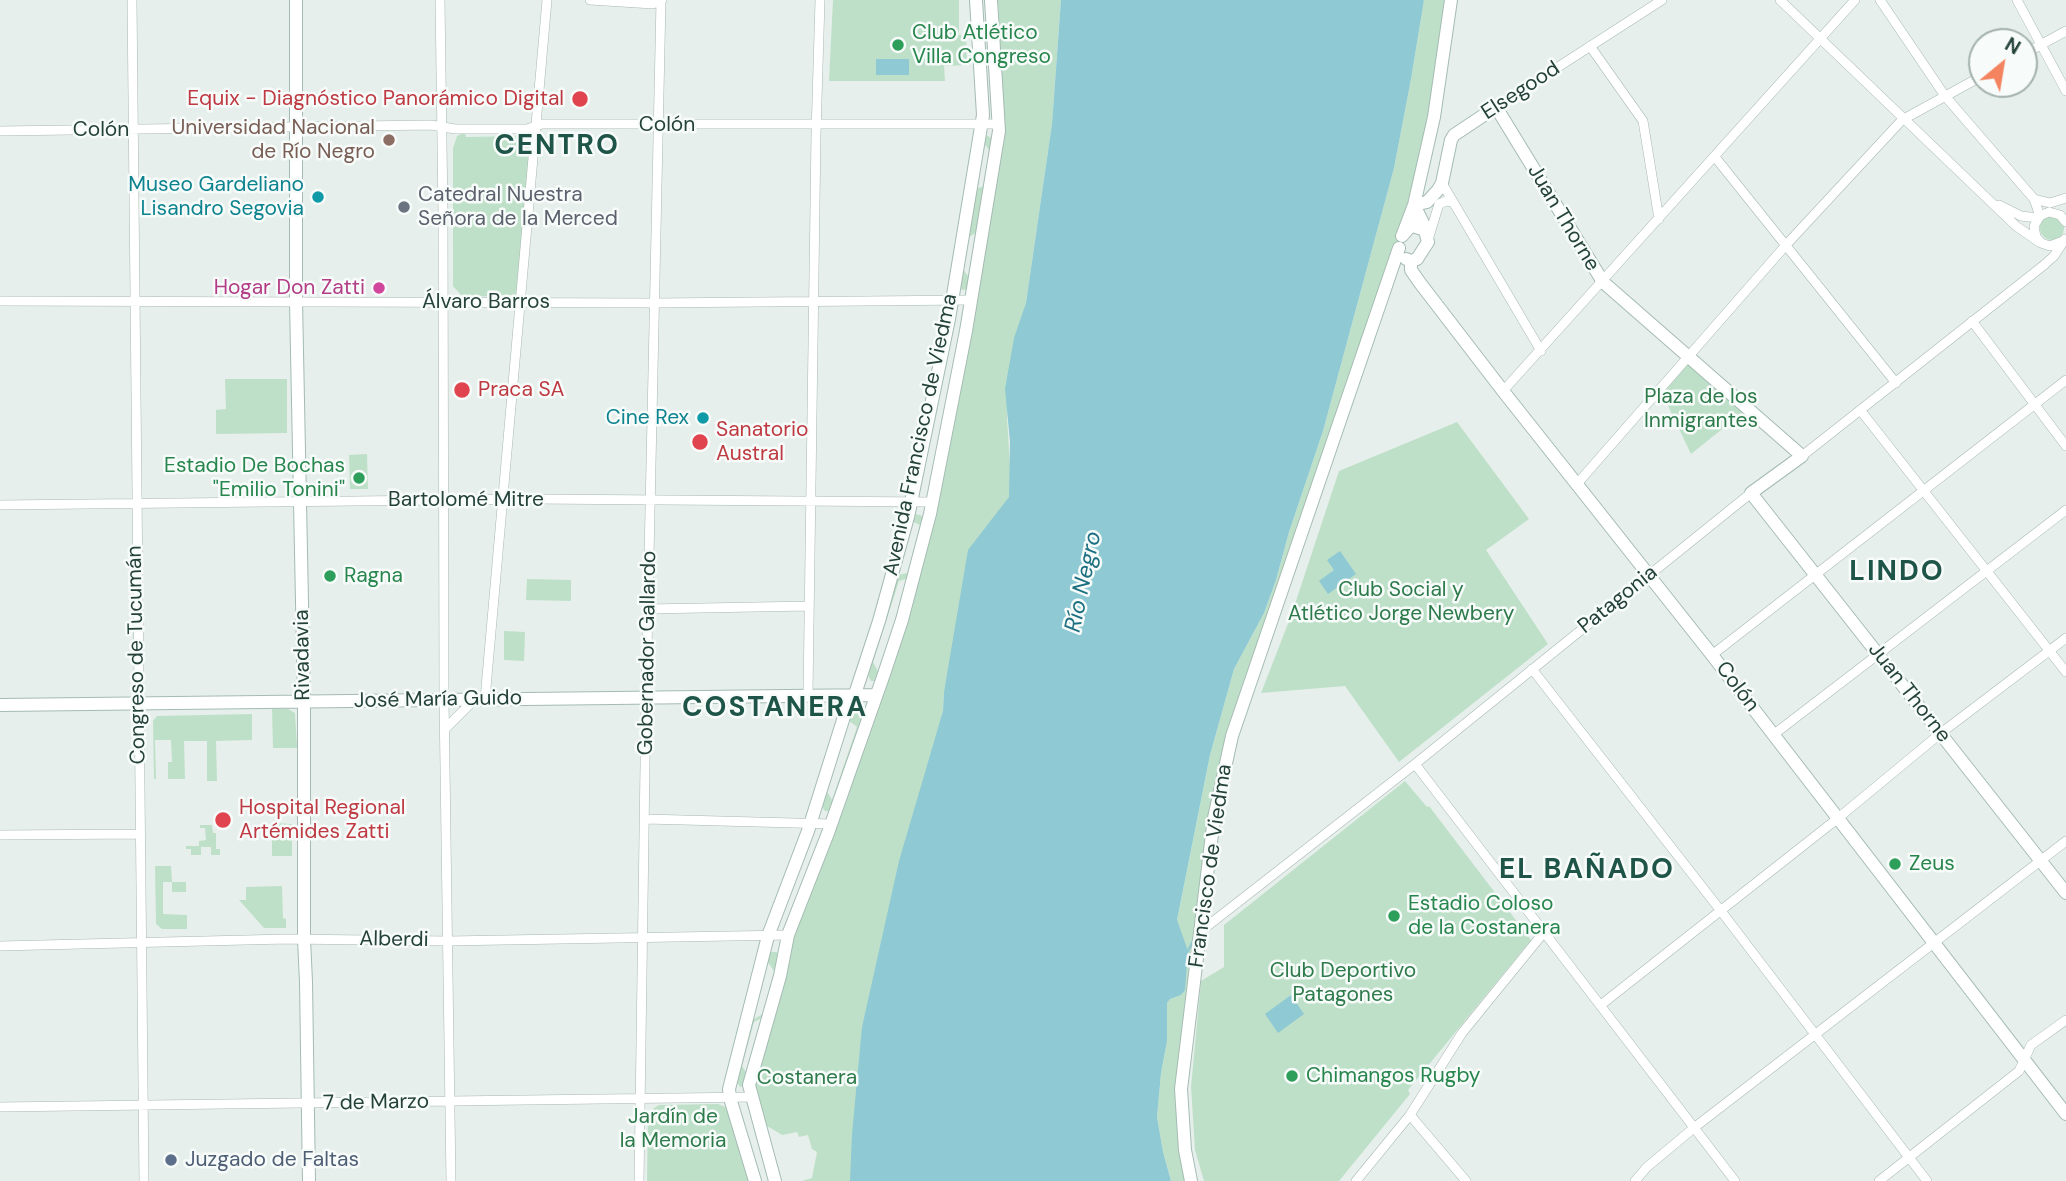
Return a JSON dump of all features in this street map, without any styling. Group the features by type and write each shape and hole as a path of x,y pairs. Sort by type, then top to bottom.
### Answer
{"main road":[{"name":"Rivadavia","path":"296,0 296,301 309,1181"},
{"name":"Avenida Francisco de Viedma","path":"755,1181 729,1089 768,936 811,822 879,621 911,502 933,402 983,114 976,0"},
{"name":"Avenida Francisco de Viedma","path":"775,1181 749,1085 783,965 788,936 831,824 902,620 932,502 971,300 999,124 990,0"},
{"name":"Francisco de Viedma","path":"1191,1181 1185,1150 1181,1089 1214,818 1232,736 1414,205 1434,117 1451,0"},
{"name":"Elsegood","path":"1442,183 1454,135 1496,107"},
{"name":"Juan Thorne","path":"1496,107 1603,282 1802,456"},
{"path":"1426,236 1414,205 1431,198 1442,183"},
{"path":"1403,234 1413,226 1426,236"},
{"name":"Francisco de Viedma","path":"1388,283 1409,261 1420,256 1426,236"},
{"path":"1399,248 1409,261"},
{"name":"Colón","path":"1409,261 1411,270 1420,283 1503,391 1712,654 2066,1114"},
{"name":"Patagonia","path":"1751,493 1802,456"},
{"name":"Juan Thorne","path":"1751,493 2066,893"},
{"name":"José María Guido","path":"0,705 876,695"}],"street":[{"name":"Congreso de Tucumán","path":"131,0 144,1181"},
{"path":"440,0 444,699 452,1181"},
{"path":"445,729 480,699 503,499 547,0"},
{"path":"590,0 653,4 661,0"},
{"name":"Gobernador Gallardo","path":"639,1181 661,0"},
{"path":"808,694 820,0"},
{"name":"Elsegood","path":"1496,107 1662,0"},
{"path":"1780,0 1902,120 2016,226 2040,243 2056,246 2065,238"},
{"path":"1503,391 1855,0"},
{"path":"1880,0 1945,96 2034,199 2039,217 2034,232 2043,257 2036,270"},
{"path":"2017,0 2066,91"},
{"path":"2038,47 2066,31"},
{"path":"1590,46 1643,121 1659,219"},
{"path":"1576,485 1786,245 1902,120 1968,84"},
{"name":"Colón","path":"0,131 441,127 515,129 542,124 999,124"},
{"path":"1715,157 1896,383"},
{"path":"1442,183 1541,351"},
{"path":"1988,199 2021,216 2039,217 2049,212 2063,218 2066,200 2050,203 2034,199"},
{"path":"1426,236 1439,204 1452,202"},
{"name":"Patagonia","path":"1802,456 2054,256 2065,238"},
{"name":"Álvaro Barros","path":"0,302 654,303 971,300"},
{"path":"1972,321 2066,446"},
{"path":"1712,654 2066,380"},
{"path":"1861,411 2066,672"},
{"name":"Patagonia","path":"1201,931 1415,764 1751,493"},
{"name":"Bartolomé Mitre","path":"0,505 503,499 932,502"},
{"path":"1773,735 2066,510"},
{"path":"648,609 809,606"},
{"path":"1602,1004 1837,819 1941,733 2066,638"},
{"path":"1532,669 1927,1181"},
{"path":"1415,764 1602,1004 1735,1181"},
{"path":"646,819 831,824"},
{"path":"0,835 139,834"},
{"path":"1635,1181 1647,1167 1695,1127 2066,841"},
{"path":"1356,1181 1410,1115 1462,1033 1545,931"},
{"name":"Alberdi","path":"0,946 304,939 448,941 788,936"},
{"path":"1879,1181 2019,1071 2031,1045 2066,1020"},
{"name":"7 de Marzo","path":"0,1107 752,1097"},
{"path":"1410,1115 1466,1181"}],"green space":[{"name":"Club Atlético Villa Congreso","path":"833,0 959,0 959,35 966,36 967,65 944,66 945,81 829,81"},
{"name":"Costanera","path":"998,0 1061,0 1052,124 1026,303 1014,344 1007,417 1011,483 1009,497 944,692 870,1181 802,1181 812,1178 817,1152 812,1149 808,1135 799,1137 797,1132 782,1135 762,1123 753,1086 793,937 906,621 1004,136"},
{"path":"1424,0 1447,0 1428,118 1400,234 1227,730 1208,818 1185,1011 1187,1181 1171,1181 1157,1117 1167,1041 1167,1003 1181,995 1177,920 1210,755 1234,669 1264,613 1323,431 1394,168"},
{"path":"463,133 466,137 524,136 532,141 519,292 516,295 468,297 461,295 453,286 453,148 457,136"},
{"path":"986,135 993,139 979,231 969,237 964,266 976,189 984,186 989,150 982,140"},
{"path":"2052,216 2063,223 2064,228 2057,239 2052,240 2041,233 2040,228 2047,217"},
{"path":"963,269 971,280 967,289 963,290 960,288"},
{"name":"Plaza de los Inmigrantes","path":"1688,363 1746,410 1691,454 1661,391"},
{"path":"225,379 287,379 287,433 216,434 216,410 226,409"},
{"name":"Club Social y Atlético Jorge Newbery","path":"1457,422 1529,519 1486,550 1548,644 1399,762 1345,686 1261,693 1291,616 1339,471"},
{"name":"Estadio De Bochas \"Emilio Tonini\"","path":"367,454 368,489 350,489 349,455"},
{"path":"915,514 924,518 909,578 899,581 873,662 880,675 875,681 871,681 867,673 897,575 908,573 920,525 912,521"},
{"path":"527,579 571,580 571,601 526,600"},
{"path":"504,631 525,632 524,661 504,660"},
{"path":"272,709 288,709 295,713 297,748 273,748"},
{"path":"854,711 859,712 862,719 830,811 825,811 822,807 825,788 832,800 857,727 848,720"},
{"path":"252,714 252,740 216,741 217,781 207,781 207,741 184,741 185,779 168,779 168,762 172,762 171,740 155,740 154,779 153,721 157,716"},
{"name":"Club Deportivo Patagones","path":"1405,781 1427,807 1429,806 1531,940 1408,1090 1410,1094 1339,1181 1204,1181 1195,1150 1191,1087 1201,981 1224,967 1224,925"},
{"path":"272,823 292,824 292,856 272,856"},
{"path":"200,825 212,825 213,833 216,833 216,849 220,849 220,855 211,855 211,847 201,847 201,855 191,855 191,849 186,849 186,846 199,846 199,841 206,840 205,828 200,828"},
{"path":"155,866 171,866 172,882 163,882 163,914 187,915 187,929 162,929 156,924"},
{"path":"172,882 186,882 186,892 172,892"},
{"path":"282,886 286,928 264,928 239,900 246,900 246,887"},
{"path":"771,952 779,954 766,1016 754,1022 742,1066 748,1075 744,1086 740,1087 736,1080 752,1020 763,1014 774,971 767,961"},
{"name":"Jardín de la Memoria","path":"718,1104 728,1108 752,1181 647,1181 650,1111 659,1105"}],"water":[{"name":"Río Negro","path":"1061,0 1424,0 1394,168 1323,431 1264,613 1234,669 1210,755 1177,920 1188,951 1185,990 1167,1003 1167,1041 1157,1117 1171,1181 850,1181 862,1027 899,861 943,711 968,550 1009,497 1010,442 1005,389 1014,338 1026,303 1052,124"},
{"path":"876,59 909,59 909,75 876,75"},
{"path":"1340,551 1356,574 1328,594 1319,581 1334,570 1327,560"},
{"path":"1291,995 1304,1014 1278,1033 1265,1014"}],"waterway":[{"path":"1188,951 1194,939"}],"place":[{"name":"Club Atlético Villa Congreso","path":"898,45"},
{"name":"Equix - Diagnóstico Panorámico Digital","path":"580,99"},
{"name":"Universidad Nacional de Río Negro","path":"389,140"},
{"name":"Museo Gardeliano Lisandro Segovia","path":"318,197"},
{"name":"Catedral Nuestra Señora de la Merced","path":"404,207"},
{"name":"Hogar Don Zatti","path":"379,288"},
{"name":"Praca SA","path":"462,390"},
{"name":"Cine Rex","path":"703,418"},
{"name":"Sanatorio Austral","path":"700,442"},
{"name":"Estadio De Bochas \"Emilio Tonini\"","path":"359,478"},
{"name":"Ragna","path":"330,576"},
{"name":"Hospital Regional Artémides Zatti","path":"223,820"},
{"name":"Zeus","path":"1895,864"},
{"name":"Estadio Coloso de la Costanera","path":"1394,916"},
{"name":"Chimangos Rugby","path":"1292,1076"},
{"name":"Juzgado de Faltas","path":"171,1160"}],"district":[{"name":"CENTRO","path":"557,147"},
{"name":"LINDO","path":"1897,573"},
{"name":"COSTANERA","path":"775,709"},
{"name":"EL BAÑADO","path":"1587,871"}]}
